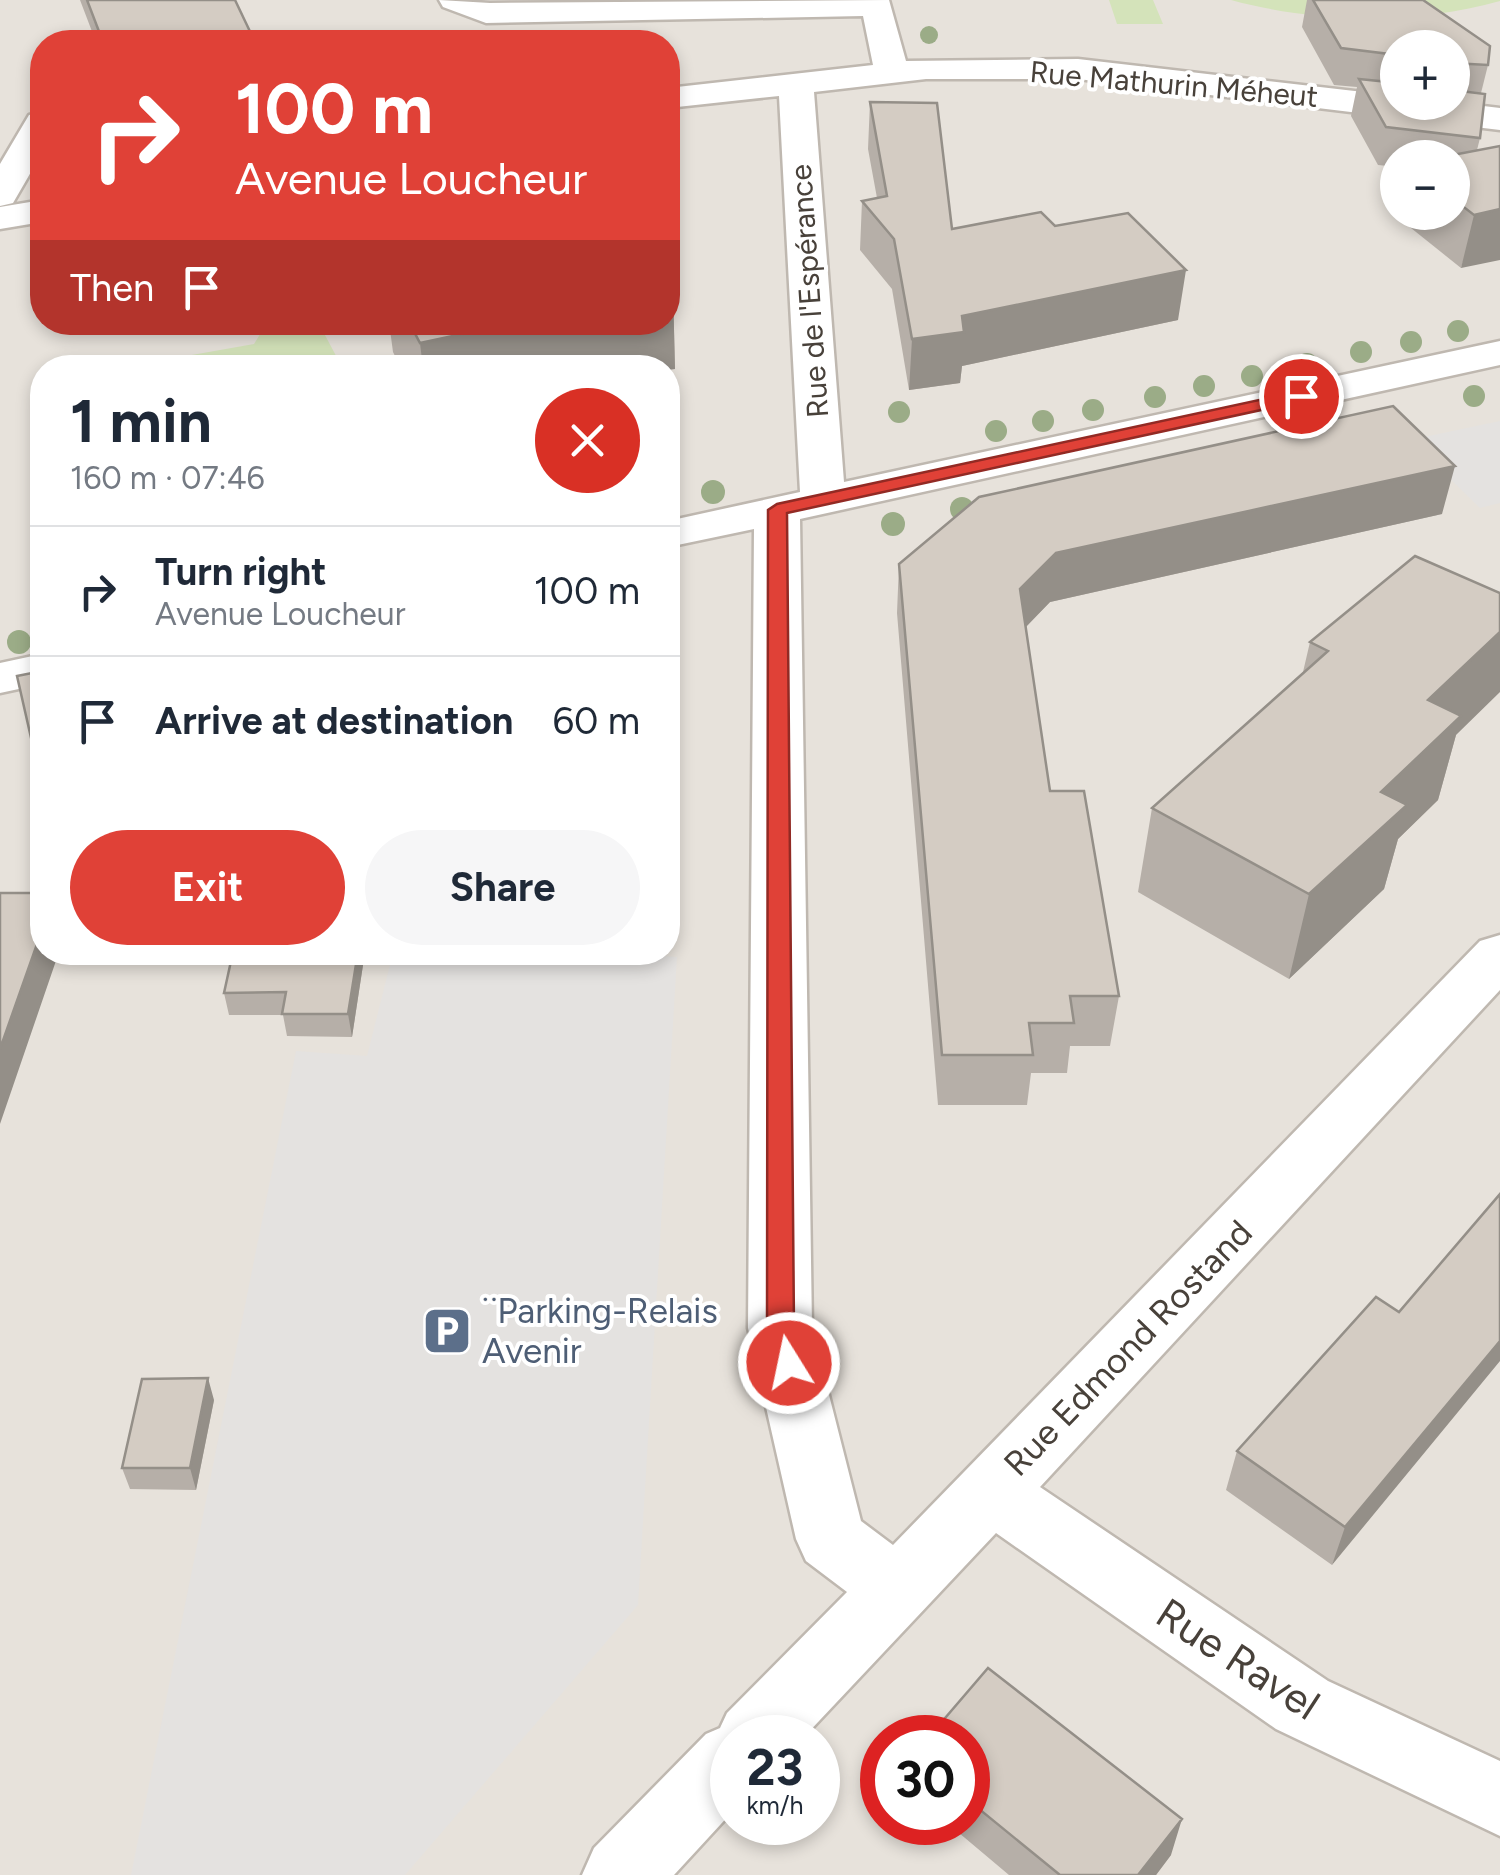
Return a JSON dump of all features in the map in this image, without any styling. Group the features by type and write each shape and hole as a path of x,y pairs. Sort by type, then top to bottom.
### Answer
{"street":[{"path":"455,0 486,13 878,6 892,72"},
{"name":"Rue Mathurin Méheut","path":"680,96 892,72 1078,69 1500,119"},
{"name":"Rue de l'Espérance","path":"796,82 800,505 780,1328 831,1539 896,1588"},
{"path":"0,194 30,143"},
{"path":"0,218 30,213"},
{"path":"680,531 1500,353"},
{"path":"0,678 30,671"},
{"name":"Rue Edmond Rostand","path":"775,1715 1500,955"},
{"name":"Rue Ravel","path":"991,1492 1302,1705 1500,1799"},
{"path":"621,1875 710,1782"}],"shaded area":[{"path":"0,0 1500,0 1500,1875 0,1875"},
{"path":"1500,421 1500,503 1480,508 1410,440"},
{"name":"¨Parking-Relais Avenir","path":"390,965 677,965 638,1605 405,1875 131,1875 296,1051 367,1056"}],"green space":[{"path":"1109,0 1153,0 1163,24 1117,24"},
{"path":"1231,0 1500,1 1434,14 1365,18 1297,13"},
{"path":"260,335 325,335 336,355 192,355 254,344"}],"building":[{"path":"87,0 235,0 249,30 98,30"},
{"path":"1313,0 1423,0 1467,30 1380,30 1380,53 1341,48"},
{"path":"1470,32 1490,46 1488,65 1470,64"},
{"path":"1359,79 1380,81 1380,116"},
{"path":"1470,92 1485,94 1480,138 1386,127 1382,120 1470,120"},
{"path":"870,102 937,103 952,229 1041,212 1055,226 1128,213 1186,270 962,316 964,332 912,339 894,239 862,201 887,196"},
{"path":"1500,146 1500,209 1474,215 1470,212 1470,152"},
{"path":"416,335 457,335 420,343"},
{"path":"1393,406 1455,466 1056,553 1020,589 1050,791 1084,791 1119,996 1070,996 1074,1023 1029,1023 1033,1055 942,1055 899,564 979,497"},
{"path":"1415,556 1500,593 1500,632 1428,700 1461,716 1381,792 1407,805 1309,894 1152,808 1328,651 1310,642"},
{"path":"30,673 30,733 17,676"},
{"path":"0,893 30,893 30,964 0,1049"},
{"path":"230,965 356,965 348,1014 282,1014 286,992 224,993"},
{"path":"1500,1194 1500,1341 1345,1527 1237,1451 1376,1297 1399,1312"},
{"path":"208,1378 190,1468 122,1468 142,1379"},
{"path":"988,1668 1182,1819 1138,1875 1060,1875 990,1818 990,1715 948,1715"}],"place":[{"name":"¨Parking-Relais Avenir","path":"447,1331"}],"route":[{"path":"789,1363 780,1328 777,510 1301,396"}]}
